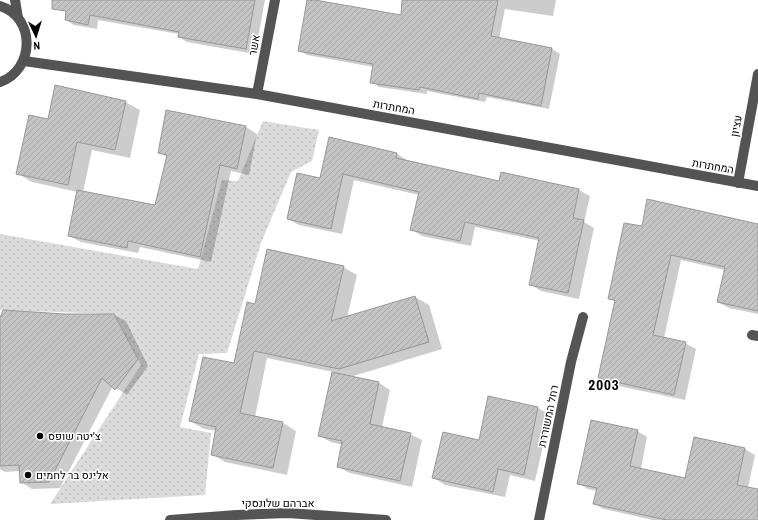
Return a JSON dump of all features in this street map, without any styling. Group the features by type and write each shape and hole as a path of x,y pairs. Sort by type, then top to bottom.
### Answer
{"street":[{"path":"0,82 16,72 24,60 27,46 25,31 18,18 15,0"},
{"name":"אשר","path":"257,94 275,0"},
{"path":"0,6 6,8 18,18"},
{"name":"המחתרות","path":"24,60 257,94 758,186"},
{"name":"עציון","path":"738,183 758,74"},
{"name":"רחל המשוררת","path":"539,520 571,362 583,317"},
{"name":"אברהם שלונסקי","path":"170,520 288,513 386,520"}],"shaded area":[{"path":"263,121 319,130 312,161 291,172 261,243 227,353 199,354 180,427 211,433 205,495 50,504 141,365 114,314 0,310 0,234 198,269 222,180 238,181"}],"building":[{"path":"52,0 255,0 246,49 178,37 179,32 90,15 88,25 65,20 66,11 52,9"},
{"path":"307,0 315,0 401,15 402,0 498,0 491,36 552,48 541,106 479,93 478,99 420,87 419,90 370,83 373,64 298,51"},
{"path":"55,85 126,101 115,150 77,142 68,185 16,174 29,115 48,119"},
{"path":"166,110 246,126 237,169 220,165 200,257 128,241 127,248 68,236 77,190 155,205 167,155 158,153"},
{"path":"329,137 397,153 396,158 499,181 501,172 579,189 573,218 584,220 568,293 529,285 539,238 465,222 460,241 410,230 419,192 343,174 331,229 287,219 297,173 320,178"},
{"path":"647,199 758,224 758,311 717,302 725,267 671,255 653,335 686,342 674,395 598,378 615,300 608,299 624,223 642,226"},
{"path":"267,249 344,266 331,321 415,296 429,342 339,369 254,351 240,413 283,422 273,468 211,455 216,427 189,421 203,357 234,363 247,302 255,304"},
{"path":"3,310 64,314 114,314 138,359 115,390 102,378 49,482 20,483 19,465 0,466 0,318"},
{"path":"332,372 379,382 370,424 411,433 400,481 337,467 342,441 318,436"},
{"path":"488,396 538,407 524,475 498,469 493,492 432,478 443,432 479,440"},
{"path":"591,420 638,430 630,466 685,478 694,437 745,448 737,485 758,489 758,520 667,520 593,504 597,488 577,484"}],"place":[{"name":"צ'יטה שופס","path":"40,436"},
{"name":"אלינס בר לחמים","path":"28,475"}],"district":[{"name":"2003","path":"604,384"}]}
